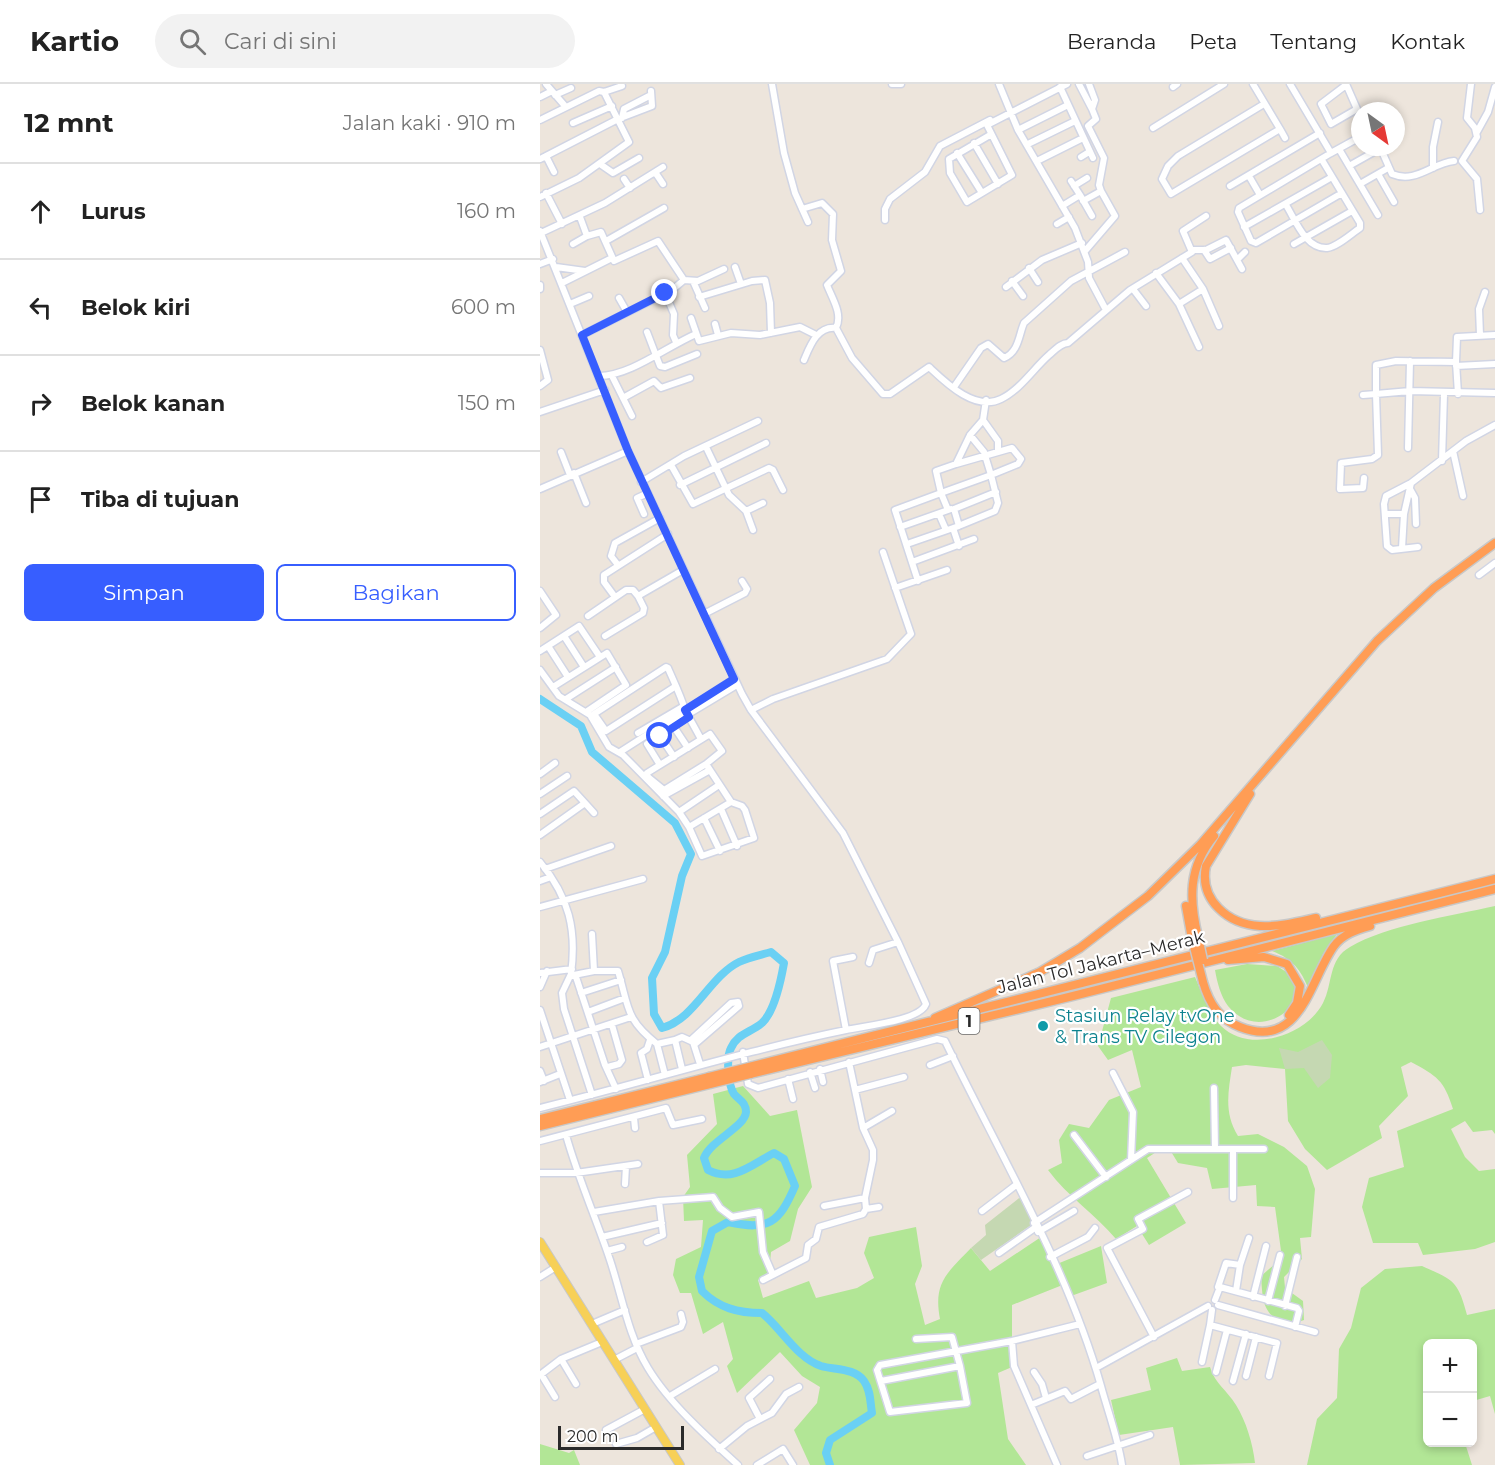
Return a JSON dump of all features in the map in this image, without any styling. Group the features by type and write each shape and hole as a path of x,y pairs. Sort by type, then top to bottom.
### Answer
{"highway":[{"path":"933,1021 940,1014 1006,989 1040,972 1080,948 1148,896 1200,845 1377,641 1434,588 1495,543"},
{"path":"1195,938 1191,897 1194,871 1210,841 1319,711 1395,629 1440,587 1495,548"},
{"path":"1250,794 1206,866 1204,885 1215,905 1242,922 1263,926 1353,910 1360,912"},
{"path":"1200,845 1190,871 1186,892 1209,1000 1226,1019 1251,1030 1275,1028 1289,1021 1303,1007 1322,965 1342,938 1356,930 1410,914 1414,909"},
{"name":"Jalan Tol Jakarta–Merak","path":"540,1126 933,1021 1495,879"},
{"name":"Jalan Tol Jakarta–Merak","path":"749,1070 1073,996 1495,889"},
{"path":"1187,966 1255,957 1278,960 1287,964 1296,976 1300,994 1294,1011 1285,1018 1271,1024 1254,1025 1224,1012 1206,982"},
{"name":"Jalan Tol Jakarta–Merak","path":"540,1119 709,1081"}],"main road":[{"path":"540,1242 680,1465"}],"street":[{"path":"546,84 565,106"},
{"path":"772,84 782,144 808,222"},
{"path":"892,84 901,84"},
{"path":"1079,84 1096,121 1080,130"},
{"path":"1089,84 1095,100 1092,109"},
{"path":"1153,128 1224,84"},
{"path":"1253,84 1285,138"},
{"path":"1290,84 1331,153"},
{"path":"1346,84 1357,109 1331,124 1321,104 1346,84"},
{"path":"1470,84 1472,91 1467,118 1477,132"},
{"path":"1002,85 1009,111 1018,130 1028,144 1082,243 1089,278 1106,310"},
{"path":"540,120 599,91 604,92 622,86"},
{"path":"885,220 885,208 890,200 925,172 940,146 1064,86 1068,105 1091,155 1081,157"},
{"path":"1480,210 1477,179 1461,161 1474,143 1488,112 1495,87"},
{"path":"540,98 571,88"},
{"path":"562,224 543,195 579,178 630,141 620,118 604,92"},
{"path":"554,172 543,158 620,118 652,106 651,93 624,109 620,118"},
{"path":"1264,104 1178,156 1164,174 1164,185 1174,195 1280,129"},
{"path":"1018,130 1068,105"},
{"path":"573,123 612,106"},
{"path":"990,135 949,159 949,170 966,202 1012,174 990,135 987,125 1009,111"},
{"path":"1028,144 1075,121"},
{"path":"1433,168 1433,147 1438,122"},
{"path":"1084,251 1115,219 1099,185 1104,158 1088,126"},
{"path":"1230,186 1320,133"},
{"path":"1037,161 1083,138"},
{"path":"1342,193 1256,243 1251,241 1238,209 1351,142"},
{"path":"974,143 998,184"},
{"path":"1339,149 1378,215"},
{"path":"957,153 982,194"},
{"path":"1349,166 1366,156"},
{"path":"1383,156 1392,174 1407,177 1420,175 1454,161"},
{"path":"600,164 613,173 639,158"},
{"path":"1286,205 1306,238 1318,246 1331,247 1361,226 1322,160"},
{"path":"540,1108 741,1053 885,1023 917,1013 925,1007 924,998 898,942 843,833 751,710 736,682 668,534 641,482 570,304 565,281 552,259 541,232 580,217 663,167"},
{"path":"1360,184 1388,168"},
{"path":"655,172 663,184"},
{"path":"1378,174 1394,202"},
{"path":"1250,176 1260,195"},
{"path":"1245,227 1332,177"},
{"path":"1087,178 1072,184 1092,216"},
{"path":"624,179 630,188"},
{"path":"1062,206 1101,191"},
{"path":"802,208 822,203 833,214 832,240 841,271 827,285 838,314 839,322 836,328"},
{"path":"606,241 663,208"},
{"path":"1294,244 1352,211"},
{"path":"1191,250 1183,231 1206,216"},
{"path":"580,217 587,236"},
{"path":"1057,224 1069,217"},
{"path":"573,244 601,231 612,258 617,262 657,241 684,280"},
{"path":"1191,250 1204,250 1234,236"},
{"path":"1226,240 1242,269"},
{"path":"1006,287 1029,268 1056,253 1082,243"},
{"path":"540,252 548,249"},
{"path":"1204,250 1210,259 1231,249"},
{"path":"836,328 852,358 886,395 926,368 967,397 986,400 1002,399 1062,344 1068,343 1133,289 1192,252 1191,250"},
{"path":"954,387 984,345 990,345 1004,358 1009,357 1023,334 1024,323 1064,286 1088,270 1125,252"},
{"path":"1238,260 1245,252"},
{"path":"565,281 612,258"},
{"path":"1182,258 1203,289 1219,326"},
{"path":"540,264 552,259"},
{"path":"556,267 585,271"},
{"path":"735,267 741,284"},
{"path":"565,281 574,268"},
{"path":"1029,268 1038,282"},
{"path":"582,335 665,293 684,280 693,281 724,269"},
{"path":"1156,273 1179,304 1199,347"},
{"path":"699,297 741,284 765,280 770,303 771,333"},
{"path":"693,281 705,308"},
{"path":"1012,281 1023,296"},
{"path":"1133,289 1146,306"},
{"path":"1179,304 1203,289"},
{"path":"1480,335 1479,309 1485,292"},
{"path":"665,293 674,314 673,336 676,342"},
{"path":"570,304 589,296"},
{"path":"619,298 627,312"},
{"path":"691,318 699,341 718,335 771,333 800,327 816,335"},
{"path":"715,324 718,335"},
{"path":"804,360 816,335 828,328 836,328"},
{"path":"647,332 662,367 697,354"},
{"path":"599,376 612,376 696,334"},
{"path":"1458,394 1457,337 1495,335"},
{"path":"540,350 548,380 540,386"},
{"path":"1408,448 1410,361"},
{"path":"1364,478 1363,488 1340,489 1341,463 1372,459 1378,455 1376,364 1410,361 1495,364"},
{"path":"612,376 632,416"},
{"path":"623,398 654,381 661,388 690,378"},
{"path":"540,412 605,390"},
{"path":"1363,395 1410,391 1444,394 1495,393"},
{"path":"1442,461 1444,394"},
{"path":"956,464 970,435 983,420 986,400"},
{"path":"983,420 998,441 998,452"},
{"path":"641,482 758,421"},
{"path":"1418,547 1392,550 1387,546 1386,496 1410,486 1453,451 1495,425"},
{"path":"907,544 995,511 998,503 996,492 984,452 970,435"},
{"path":"680,485 766,443"},
{"path":"706,447 733,500 746,511 753,530"},
{"path":"918,581 894,512 896,508 941,493 990,475 1020,462 1015,448 936,471 941,493 961,525"},
{"path":"540,489 628,451"},
{"path":"1453,451 1463,496"},
{"path":"561,452 586,504"},
{"path":"671,465 680,485 693,504 769,468 773,470 783,490"},
{"path":"1402,548 1404,514 1410,486"},
{"path":"1404,522 1416,523 1415,498 1410,486"},
{"path":"900,527 996,492"},
{"path":"644,514 637,498 648,493"},
{"path":"746,511 763,503"},
{"path":"939,514 959,546"},
{"path":"1385,514 1404,514"},
{"path":"618,565 611,556 615,543 660,518"},
{"path":"615,597 603,578 618,565 668,534"},
{"path":"912,562 974,539"},
{"path":"751,710 773,699 892,656 911,634 883,552"},
{"path":"1479,575 1495,563"},
{"path":"638,596 683,570"},
{"path":"895,588 947,570"},
{"path":"704,614 745,593 747,589 742,581"},
{"path":"588,616 630,589 638,596 644,608 643,613 605,636"},
{"path":"540,591 556,615 540,627"},
{"path":"540,651 579,626 600,657"},
{"path":"564,636 584,667"},
{"path":"548,646 568,677"},
{"path":"553,687 607,653 625,681 625,687 586,712"},
{"path":"566,699 616,667"},
{"path":"676,686 606,731 594,714 664,667 668,668 676,686 686,712 701,739"},
{"path":"540,670 559,696 586,712 609,747 622,753 679,812 689,827 702,856 737,846 752,840 754,836 742,806 731,802 708,767"},
{"path":"622,753 736,682"},
{"path":"660,765 647,746 674,727 686,712"},
{"path":"638,733 686,712"},
{"path":"674,727 688,748"},
{"path":"663,796 708,767 722,749 712,735 701,739 647,775 664,790 708,767"},
{"path":"660,736 674,757"},
{"path":"540,774 555,763"},
{"path":"540,794 567,776"},
{"path":"679,812 719,785"},
{"path":"540,813 574,791 594,813"},
{"path":"689,827 731,802"},
{"path":"540,835 585,803"},
{"path":"721,809 737,846"},
{"path":"704,818 720,851"},
{"path":"546,869 611,846"},
{"path":"540,862 566,901 572,926 572,973 562,998 592,1095"},
{"path":"540,881 551,877"},
{"path":"540,907 643,879"},
{"path":"592,934 594,971"},
{"path":"869,963 873,950 898,942"},
{"path":"846,1030 833,961 853,957"},
{"path":"540,987 542,972 618,971 631,1017 643,1035 657,1044 682,1037 693,1042 702,1064"},
{"path":"572,973 616,1089"},
{"path":"581,993 621,980"},
{"path":"588,1012 625,998"},
{"path":"731,1002 738,1002 739,1006 693,1042 731,1002"},
{"path":"540,1010 542,1024 570,1100"},
{"path":"540,1047 631,1017"},
{"path":"608,1067 619,1064 622,1060 612,1025"},
{"path":"741,1053 749,1086 760,1088 820,1069 941,1039 945,1041 1016,1185 1080,1324 1096,1368 1122,1465"},
{"path":"648,1080 640,1053 647,1049 650,1040"},
{"path":"675,1040 682,1069"},
{"path":"657,1044 665,1075"},
{"path":"930,1065 953,1056"},
{"path":"763,1280 806,1258 808,1245 816,1239 819,1227 863,1214 866,1209 865,1198 873,1150 863,1128 849,1062"},
{"path":"820,1069 824,1082"},
{"path":"540,1071 542,1082 560,1074"},
{"path":"810,1072 815,1088"},
{"path":"1113,1073 1132,1112 1131,1160"},
{"path":"855,1090 904,1077"},
{"path":"788,1079 793,1099"},
{"path":"1214,1088 1215,1149"},
{"path":"540,1141 666,1108 673,1125 702,1119"},
{"path":"863,1128 892,1111"},
{"path":"633,1118 635,1128"},
{"path":"566,1135 576,1173 594,1212 624,1310 648,1368 670,1396 719,1449 738,1465"},
{"path":"1074,1135 1106,1177"},
{"path":"999,1253 1148,1149 1264,1149"},
{"path":"1233,1149 1233,1198"},
{"path":"540,1173 576,1173 638,1164"},
{"path":"626,1166 626,1184"},
{"path":"982,1211 1016,1185"},
{"path":"1154,1337 1107,1248 1143,1229 1138,1219 1188,1192"},
{"path":"594,1212 659,1201 713,1197 720,1208 732,1217 760,1214 763,1252 773,1275"},
{"path":"824,1206 865,1198"},
{"path":"647,1242 662,1236 659,1201"},
{"path":"866,1209 879,1207"},
{"path":"1036,1227 1074,1211"},
{"path":"602,1237 662,1223"},
{"path":"1050,1257 1088,1237 1095,1228"},
{"path":"1236,1291 1240,1265 1249,1238"},
{"path":"1253,1297 1266,1246"},
{"path":"607,1251 622,1247"},
{"path":"1268,1301 1280,1255"},
{"path":"1285,1305 1296,1257"},
{"path":"1216,1302 1226,1263 1240,1265"},
{"path":"540,1277 556,1267"},
{"path":"1218,1287 1299,1309 1295,1327"},
{"path":"1202,1362 1210,1325 1209,1302 1216,1302 1315,1332"},
{"path":"1096,1368 1210,1308"},
{"path":"592,1324 624,1310"},
{"path":"614,1360 637,1346 681,1327 683,1322 681,1314"},
{"path":"916,1339 950,1336 955,1340 957,1351 960,1366 968,1401 965,1404 892,1413 888,1409 877,1370 880,1365 957,1351 1012,1341 1080,1324"},
{"path":"1210,1325 1277,1344 1269,1376"},
{"path":"1216,1372 1227,1330"},
{"path":"1233,1381 1246,1334"},
{"path":"1246,1376 1256,1337"},
{"path":"1012,1341 1014,1366 1057,1465"},
{"path":"555,1397 540,1374 561,1359 602,1342"},
{"path":"561,1359 576,1384"},
{"path":"881,1381 960,1366"},
{"path":"670,1396 715,1369"},
{"path":"1034,1372 1042,1384 1046,1398"},
{"path":"760,1419 748,1398 770,1379"},
{"path":"1031,1405 1065,1391 1071,1399 1100,1384"},
{"path":"719,1449 772,1413 790,1390 799,1387"},
{"path":"606,1430 645,1409"},
{"path":"616,1444 637,1438 657,1427"},
{"path":"1087,1456 1150,1435"},
{"path":"757,1465 783,1449 793,1465"}],"green space":[{"path":"1495,906 1495,1134 1492,1130 1473,1132 1465,1121 1451,1129 1465,1157 1479,1171 1495,1169 1495,1242 1475,1249 1423,1255 1418,1243 1373,1243 1362,1207 1369,1178 1404,1167 1397,1131 1453,1109 1443,1085 1427,1071 1411,1062 1401,1067 1408,1096 1379,1126 1382,1138 1327,1170 1305,1149 1288,1121 1285,1069 1246,1065 1232,1067 1228,1094 1229,1111 1238,1136 1258,1134 1284,1147 1307,1166 1315,1189 1311,1237 1300,1238 1302,1259 1284,1277 1285,1288 1303,1301 1304,1320 1287,1326 1273,1316 1265,1306 1261,1276 1282,1258 1275,1207 1257,1206 1256,1185 1212,1189 1207,1168 1178,1163 1167,1145 1147,1158 1186,1223 1149,1245 1137,1226 1116,1239 1064,1189 1048,1170 1062,1163 1059,1140 1069,1124 1089,1128 1109,1100 1141,1087 1132,1050 1108,1060 1098,1046 1111,998 1195,977 1209,1009 1221,1026 1246,1039 1261,1040 1276,1037 1291,1032 1315,1015 1326,996 1334,965 1343,952 1350,947 1365,939 1401,927"},
{"path":"1337,934 1323,954 1309,990 1295,966 1272,951"},
{"path":"1247,964 1277,966 1294,977 1298,996 1284,1013 1276,1018 1256,1022 1246,1020 1228,1006 1223,998 1215,970"},
{"path":"1322,1040 1332,1055 1330,1078 1318,1088 1304,1068 1285,1069 1279,1048 1298,1052"},
{"path":"743,1086 770,1116 797,1110 812,1187 798,1209 790,1241 771,1252 769,1274 758,1280 763,1298 809,1281 816,1298 857,1288 874,1278 864,1253 869,1237 916,1227 922,1266 915,1284 925,1325 940,1319 938,1307 940,1287 949,1272 971,1248 990,1271 1044,1235 1057,1264 1101,1246 1107,1283 1071,1296 1065,1284 1012,1305 1012,1367 998,1373 1008,1439 1026,1465 810,1465 794,1430 817,1403 820,1387 802,1376 780,1352 737,1393 727,1366 733,1359 723,1322 703,1334 691,1293 680,1293 673,1275 676,1259 701,1247 703,1220 684,1221 683,1197 690,1187 687,1155 717,1124 713,1094"},
{"path":"1023,1195 1034,1223 981,1260 971,1248 986,1235 985,1225"},
{"path":"1422,1266 1453,1283 1461,1295 1467,1315 1495,1309 1495,1414 1490,1396 1477,1400 1477,1339 1423,1339 1423,1447 1466,1447 1472,1465 1307,1465 1317,1419 1337,1398 1339,1349 1351,1328 1361,1288 1385,1269"},
{"path":"1177,1358 1182,1371 1210,1367 1215,1378 1240,1411 1251,1441 1255,1463 1180,1465 1173,1427 1119,1435 1111,1400 1151,1390 1146,1368"},
{"path":"540,1444 569,1453 574,1450 580,1465 540,1465"}],"waterway":[{"path":"540,699 581,726 592,752 675,823 691,854 682,876 665,952 652,978 654,1014 662,1028 684,1016 719,977 739,962 771,952 784,963 777,995 767,1018 737,1039 729,1052 730,1084 734,1094 745,1106 744,1118 713,1145 704,1158 708,1170 726,1175 742,1171 774,1153 784,1159 795,1186 784,1208 771,1221 754,1225 728,1222 712,1231 699,1277 702,1291 715,1302 737,1311 762,1313 797,1350 812,1362 850,1372 864,1381 869,1393 872,1413 830,1440 826,1453 830,1465"}],"place":[{"name":"Stasiun Relay tvOne & Trans TV Cilegon","path":"1043,1026"}],"route":[{"path":"660,736 689,717 685,710 734,679 660,518 641,482 582,335 665,293"}]}
